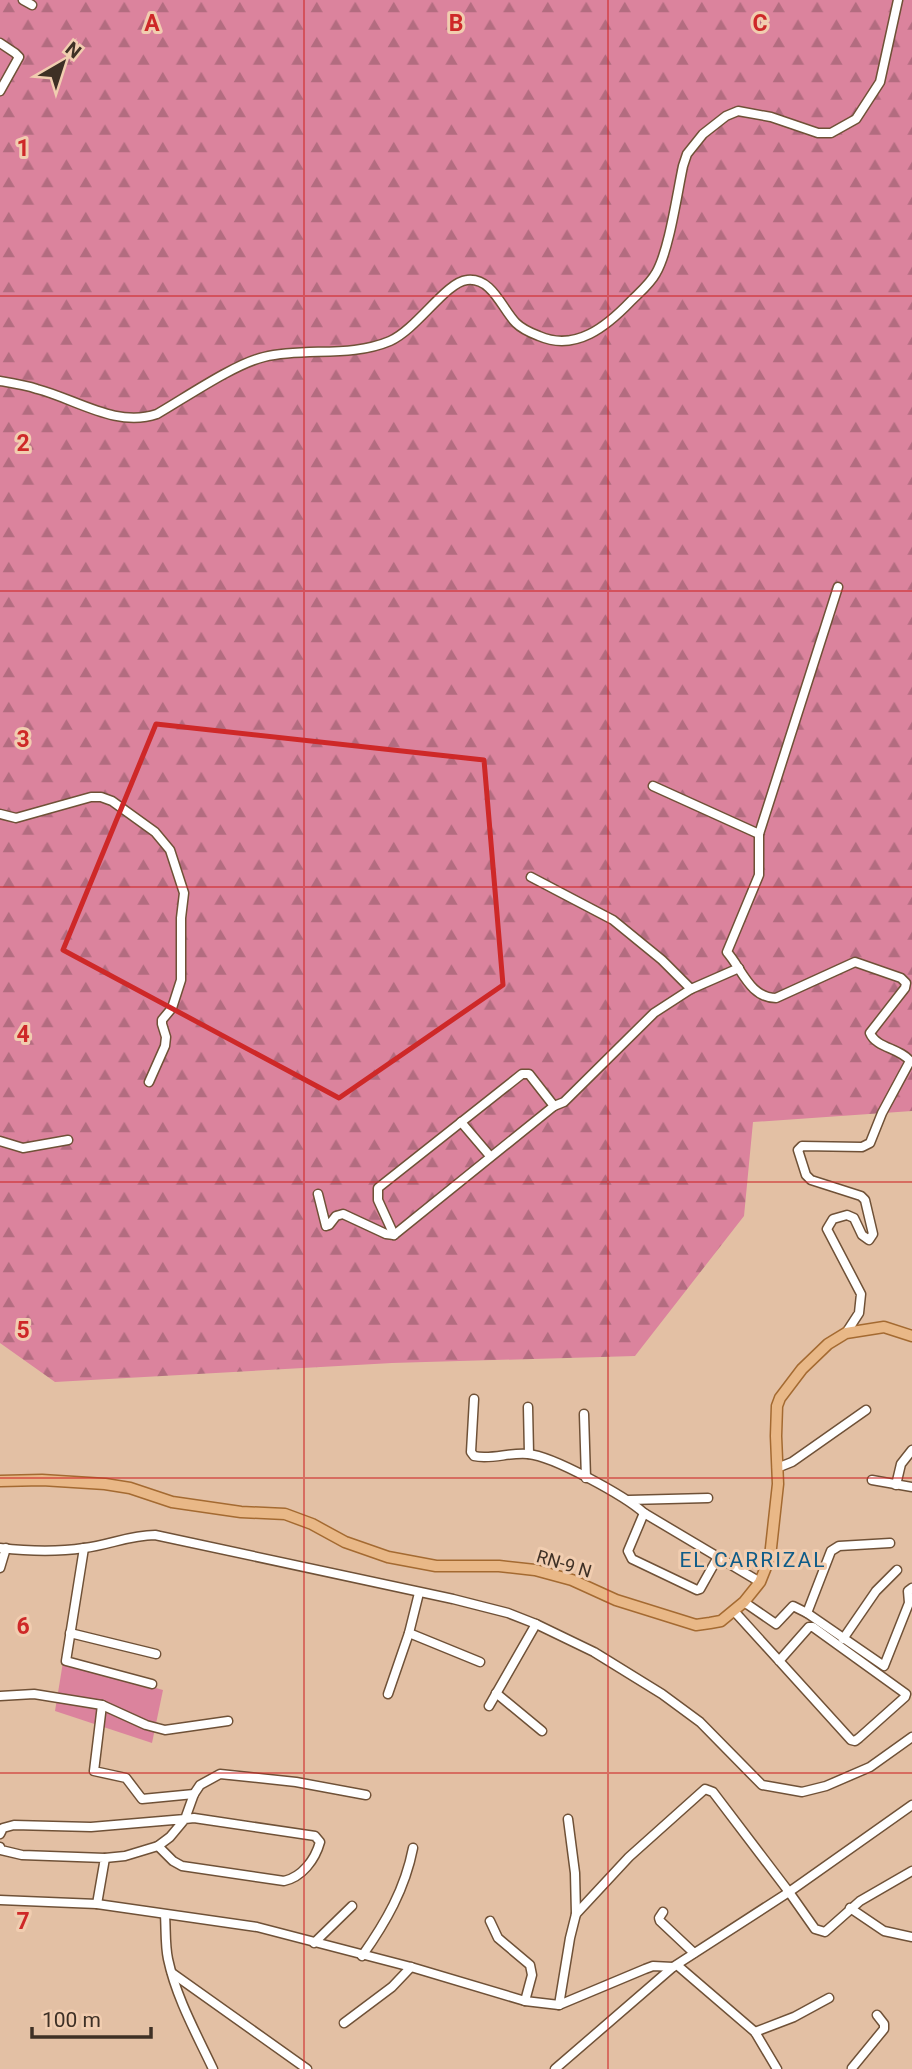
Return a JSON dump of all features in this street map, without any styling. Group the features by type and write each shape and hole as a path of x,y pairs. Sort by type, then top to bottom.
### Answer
{"main road":[{"name":"RN-9 N","path":"0,1481 42,1480 105,1484 130,1488 172,1502 241,1512 285,1514 312,1524 345,1542 388,1557 436,1566 499,1566 535,1570 572,1580 615,1600 696,1625 721,1621 744,1602 760,1582 770,1557 777,1468 777,1406 780,1398 802,1369 828,1344 846,1333 884,1327 912,1336"}],"street":[{"path":"23,0 32,5"},
{"path":"0,381 38,389 115,415 145,418 265,356 364,349 386,342 413,327 452,286 471,279 488,287 516,323 528,331 544,338 564,341 583,338 620,312 656,273 663,257 687,154 703,134 726,116 738,111 771,117 818,133 831,133 856,119 880,82 898,0"},
{"path":"0,43 19,57 0,91"},
{"path":"838,587 760,834 759,875 727,952 756,992 765,998 776,998 855,962 901,978 906,983 905,988 870,1033 873,1040 905,1055 910,1061 882,1113 870,1143 862,1147 802,1146 799,1150 806,1175 811,1180 861,1196 868,1205 873,1234 869,1240 862,1235 854,1218 847,1215 833,1219 827,1229 861,1294 859,1313 846,1333"},
{"path":"653,786 760,834"},
{"path":"0,814 16,818 91,797 102,797 112,800 155,832 170,850 184,893 181,918 181,980 172,1008 162,1020 166,1037 149,1082"},
{"path":"531,877 613,920 662,960 691,989"},
{"path":"318,1194 326,1226 336,1216 343,1214 386,1234 394,1235 490,1156 554,1106 564,1102 654,1013 691,989 739,968"},
{"path":"394,1235 377,1200 378,1188 526,1073 554,1106"},
{"path":"461,1122 490,1156"},
{"path":"0,1141 32,1148 68,1140"},
{"path":"474,1399 471,1452 474,1456 529,1454 586,1478 629,1500 644,1513 760,1582"},
{"path":"528,1408 529,1454"},
{"path":"777,1468 792,1462 866,1410"},
{"path":"584,1414 586,1478"},
{"path":"896,1485 901,1464 912,1450"},
{"path":"872,1480 912,1487"},
{"path":"629,1500 708,1498"},
{"path":"644,1513 628,1551 632,1559 697,1590 718,1557"},
{"path":"0,1568 3,1548 84,1548 135,1535 155,1535 508,1614 536,1624 594,1652 662,1694 700,1722 762,1785 802,1792 826,1786 870,1767 912,1737"},
{"path":"807,1613 831,1551 839,1546 890,1543"},
{"path":"84,1548 66,1661 152,1684"},
{"path":"843,1639 876,1591 897,1570"},
{"path":"744,1602 776,1624 791,1606 807,1613 884,1666 909,1603 908,1591 912,1588"},
{"path":"388,1694 409,1633 419,1593"},
{"path":"734,1611 850,1740 855,1741 905,1698 906,1694 813,1627 809,1627 779,1661"},
{"path":"489,1706 536,1624"},
{"path":"70,1633 156,1654"},
{"path":"409,1633 480,1662"},
{"path":"496,1693 542,1731"},
{"path":"0,1696 34,1694 102,1705 146,1726 165,1730 228,1721"},
{"path":"102,1705 94,1771 126,1778 138,1796 147,1801 194,1794"},
{"path":"0,1847 1,1850 22,1855 105,1858 125,1856 158,1846 170,1837 185,1819 200,1785 220,1774 296,1782 366,1795"},
{"path":"576,1914 629,1857 705,1789 713,1792 815,1929 821,1933 850,1908 912,1871"},
{"path":"555,2069 675,1966 789,1892 912,1805"},
{"path":"0,1834 3,1828 15,1825 91,1827 194,1818 307,1834 315,1836 320,1842 312,1861 294,1879 284,1881 182,1866 158,1846"},
{"path":"559,2005 576,1914 575,1872 568,1819"},
{"path":"362,1956 386,1921 404,1885 413,1848"},
{"path":"97,1905 105,1858"},
{"path":"0,1900 97,1905 257,1927 411,1967 526,2001 559,2005 653,1966 675,1966 754,2032 777,2069"},
{"path":"314,1943 352,1906"},
{"path":"850,1908 884,1931 912,1937"},
{"path":"663,1912 660,1921 694,1953"},
{"path":"165,1915 167,1956 172,1973 182,2002 213,2069"},
{"path":"490,1920 498,1938 530,1965 532,1975 526,2001"},
{"path":"344,2023 392,1987 411,1967"},
{"path":"172,1973 307,2069"},
{"path":"754,2032 794,2017 829,1998"},
{"path":"852,2069 884,2029 884,2024 877,2015"}],"highlighted area":[{"path":"156,724 484,760 503,985 339,1098 63,950"}],"green space":[{"path":"0,0 912,0 912,1111 753,1122 744,1216 635,1356 392,1363 55,1382 0,1343"},
{"path":"63,1662 163,1690 152,1743 55,1711"}],"district":[{"name":"EL CARRIZAL","path":"753,1560"}]}
